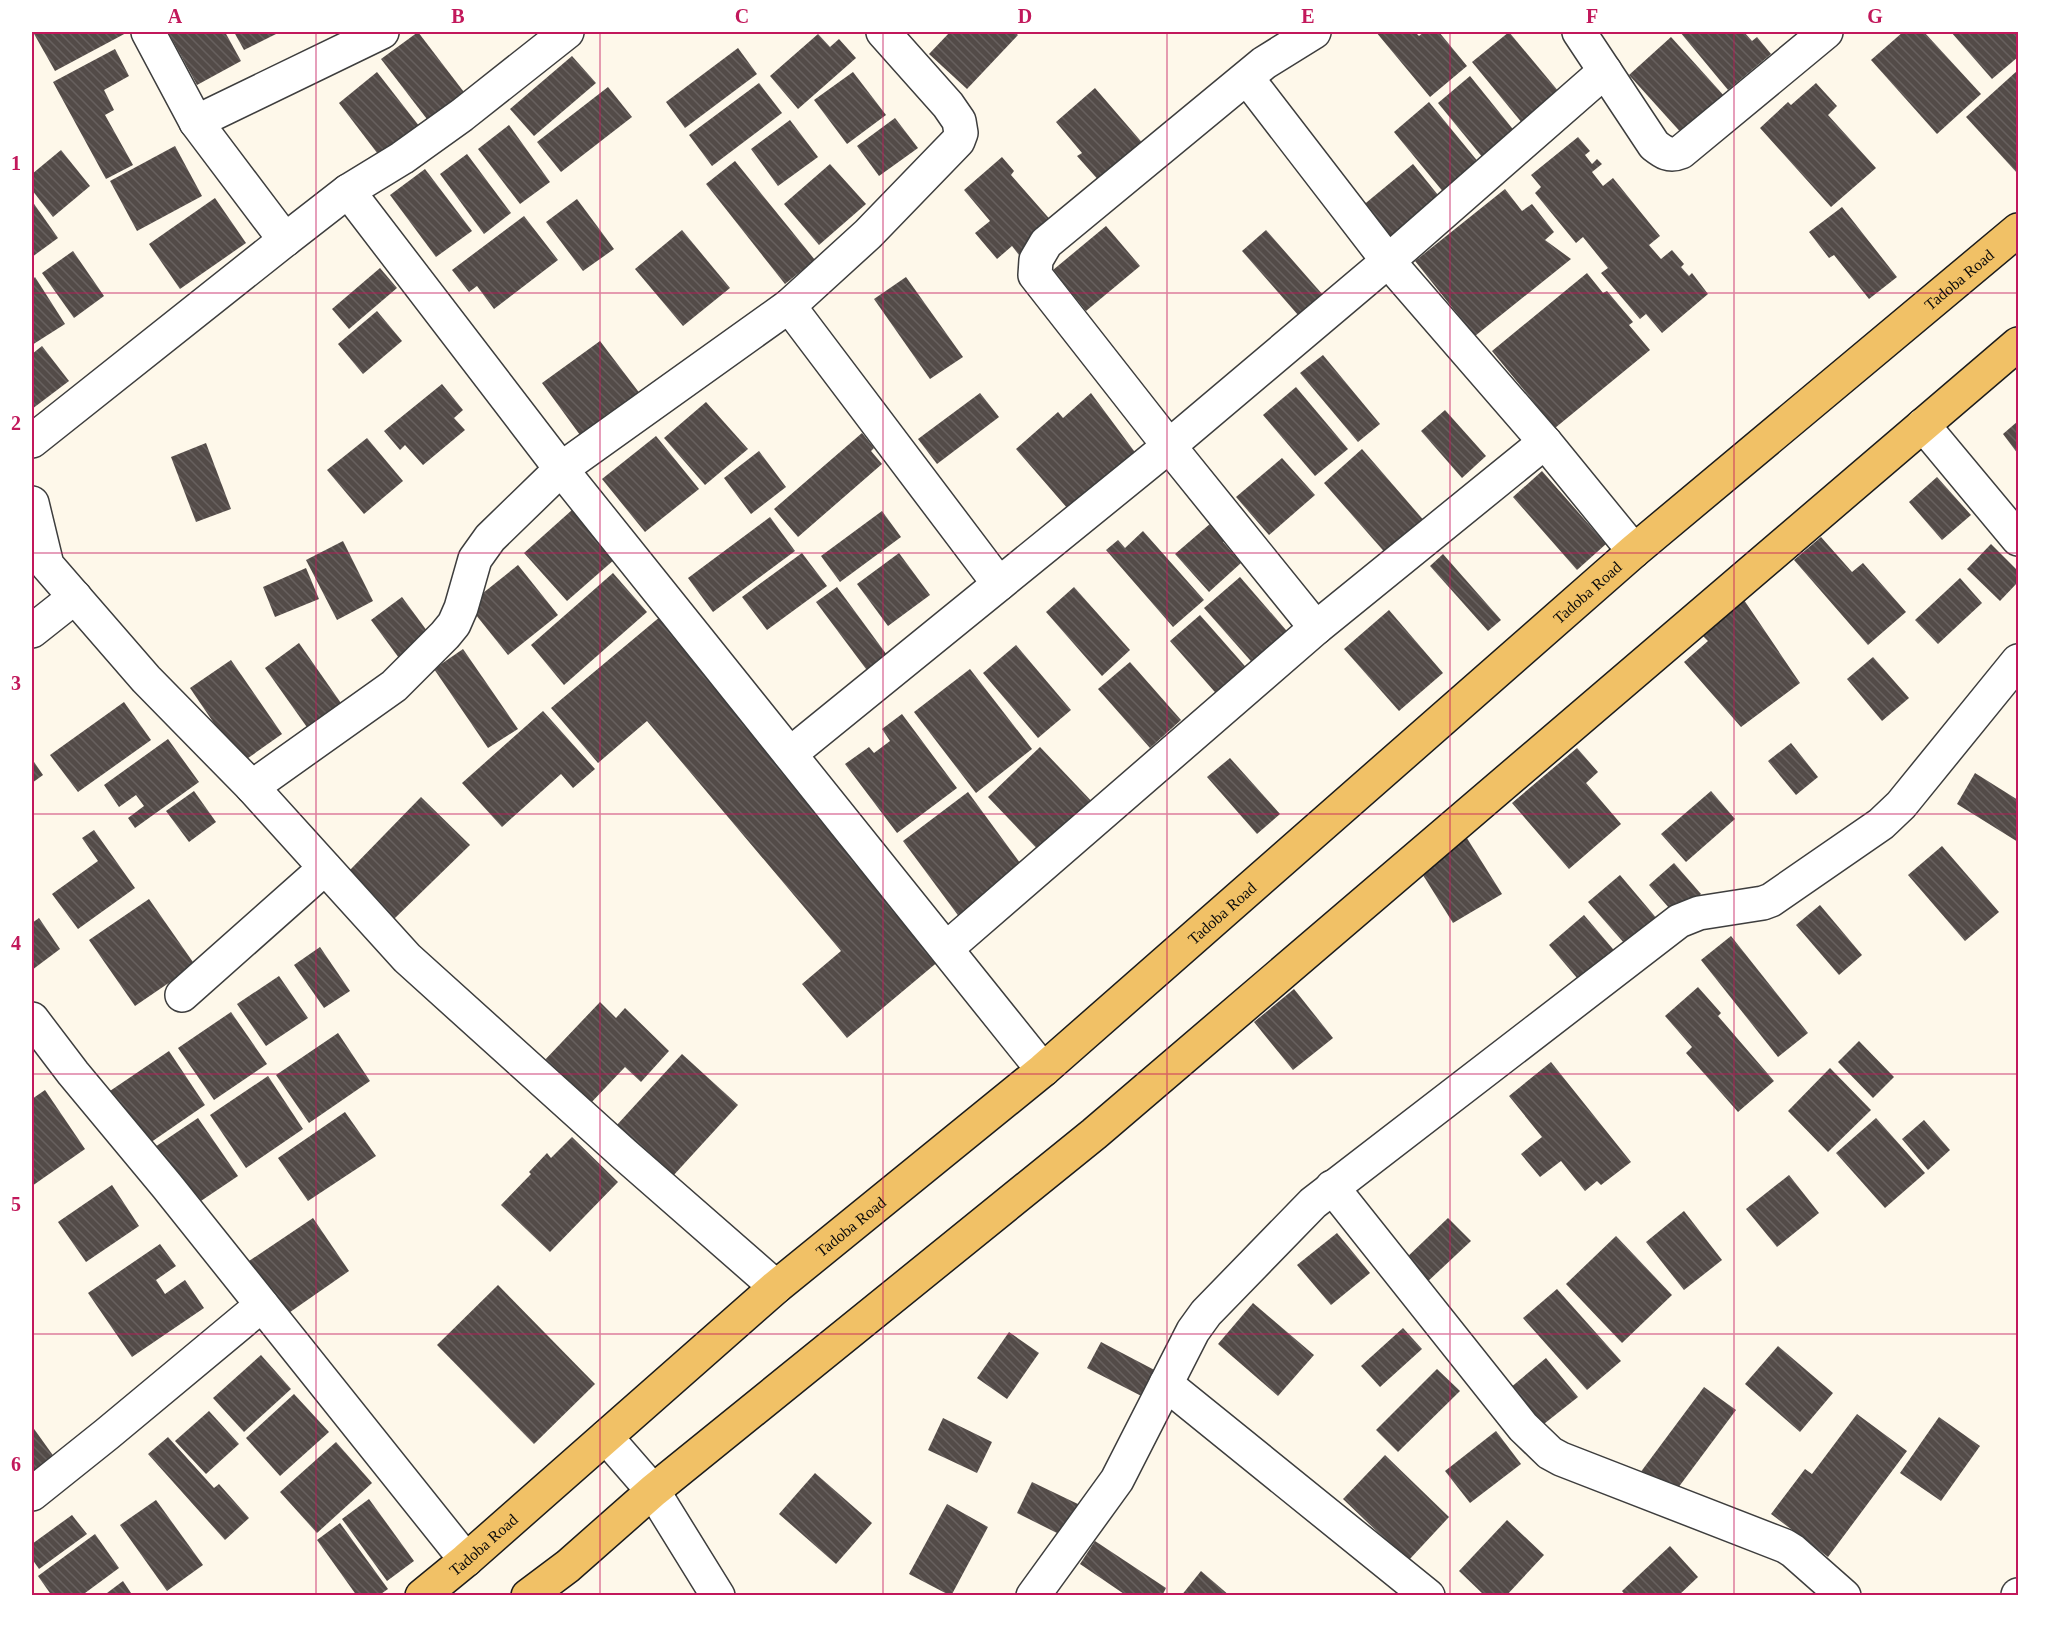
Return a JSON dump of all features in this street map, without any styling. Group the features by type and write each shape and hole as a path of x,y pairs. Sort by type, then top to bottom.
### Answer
{"main road":[{"name":"Tadoba Road","path":"422,1596 466,1560 776,1287 1043,1070 1634,550 2019,230"},
{"path":"528,1596 568,1566 653,1491 1094,1134 2019,344"}],"street":[{"path":"148,32 196,122 285,240"},
{"path":"196,122 382,32"},
{"path":"32,441 348,191 402,158 462,115 567,32"},
{"path":"252,787 394,686 445,635 454,624 461,608 475,559 481,549 561,469 789,306 868,234 958,141 961,133 959,121 948,105 883,32"},
{"path":"1314,32 1287,47 1247,78 1046,243 1036,260 1035,275 1316,628"},
{"path":"1579,32 1654,145 1668,154 1675,155 1826,32"},
{"path":"790,754 1169,446 1388,261 1605,71"},
{"path":"1247,78 1388,261 1545,442 1634,550"},
{"path":"348,191 561,469 1043,1070"},
{"path":"789,306 999,584"},
{"path":"1923,425 2019,539"},
{"path":"947,948 1316,628 1545,442"},
{"path":"32,503 47,565 146,679 252,787 407,958 624,1154 776,1287"},
{"path":"32,630 75,597"},
{"path":"1033,1596 1117,1480 1198,1321 1313,1203 1679,921 1699,913 1770,900 1881,824 1920,784 2019,661"},
{"path":"182,995 325,868"},
{"path":"32,1019 73,1073 167,1186 466,1560"},
{"path":"1332,1187 1523,1427 1550,1453 1785,1546 1844,1596"},
{"path":"32,1494 262,1305"},
{"path":"1166,1384 1428,1596"},
{"path":"606,1437 653,1491 718,1596"}],"building":[{"path":"33,32 128,32 55,71"},
{"path":"168,32 225,32 241,61 197,85"},
{"path":"234,32 280,32 244,50"},
{"path":"418,32 470,100 433,127 381,59"},
{"path":"950,32 1014,32 1018,35 967,89 929,54"},
{"path":"1376,32 1415,32 1419,36 1424,32 1439,32 1467,66 1430,97"},
{"path":"1509,32 1564,98 1527,129 1472,62"},
{"path":"1680,32 1744,32 1752,41 1757,37 1771,54 1728,90"},
{"path":"1903,32 1924,32 1981,94 1937,134 1871,60"},
{"path":"1951,32 2018,32 2018,57 1992,79"},
{"path":"818,34 830,47 839,39 856,58 798,109 770,76"},
{"path":"1671,37 1726,98 1684,136 1629,75"},
{"path":"738,48 757,74 685,128 666,102"},
{"path":"115,49 129,76 104,90 114,110 105,115 133,165 106,179 53,82"},
{"path":"572,56 596,83 534,136 510,109"},
{"path":"2018,70 2018,174 1966,117"},
{"path":"377,72 423,131 384,162 339,103"},
{"path":"853,72 886,115 847,144 814,100"},
{"path":"1470,76 1520,138 1488,164 1438,103"},
{"path":"759,83 782,113 712,166 689,135"},
{"path":"1816,83 1837,106 1828,115 1876,168 1831,207 1760,128 1788,102 1791,105"},
{"path":"608,87 632,117 561,172 537,142"},
{"path":"1095,88 1145,146 1101,183 1077,156 1082,153 1056,122"},
{"path":"1429,102 1484,169 1449,199 1394,132"},
{"path":"895,118 918,148 879,176 857,146"},
{"path":"790,120 818,157 778,186 751,149"},
{"path":"509,125 550,182 520,204 478,149"},
{"path":"1578,137 1590,151 1585,155 1592,164 1597,159 1602,164 1592,172 1603,186 1613,178 1660,236 1649,245 1661,259 1672,250 1684,264 1681,267 1689,276 1692,273 1708,294 1662,333 1646,314 1640,319 1601,273 1608,268 1583,237 1576,243 1535,193 1541,187 1531,175"},
{"path":"175,146 202,196 137,231 110,181"},
{"path":"61,150 90,186 53,217 32,190 32,174"},
{"path":"467,154 511,213 484,234 440,174"},
{"path":"1002,157 1014,171 1011,175 1054,224 1019,255 1012,246 997,259 975,233 990,221 964,190"},
{"path":"735,161 815,260 785,284 706,184"},
{"path":"830,164 866,204 819,245 784,204"},
{"path":"1413,164 1442,200 1384,247 1361,207"},
{"path":"425,169 472,231 436,257 390,195"},
{"path":"1505,189 1522,211 1532,204 1554,232 1545,240 1571,259 1475,336 1415,261"},
{"path":"215,198 246,243 180,289 149,244"},
{"path":"577,199 614,249 583,271 546,222"},
{"path":"32,201 58,238 32,257"},
{"path":"1842,207 1897,277 1869,299 1834,255 1829,258 1809,232"},
{"path":"524,216 558,260 494,309 477,286 469,292 452,270"},
{"path":"1106,226 1140,266 1086,311 1053,270"},
{"path":"682,230 730,288 683,326 635,269"},
{"path":"1266,230 1330,303 1306,324 1242,251"},
{"path":"73,251 104,296 74,318 42,273"},
{"path":"380,268 397,288 349,329 332,309"},
{"path":"1587,273 1603,293 1607,291 1633,322 1629,325 1650,350 1555,428 1492,351"},
{"path":"35,277 65,324 32,345 32,280"},
{"path":"906,277 963,357 930,379 874,299"},
{"path":"377,311 402,341 363,374 338,344"},
{"path":"600,341 647,403 618,425 609,413 580,435 542,383"},
{"path":"42,346 69,381 32,409 32,354"},
{"path":"1323,355 1380,424 1358,442 1300,373"},
{"path":"442,384 463,410 454,418 465,430 423,465 405,445 400,450 384,431"},
{"path":"1296,387 1348,449 1315,476 1263,415"},
{"path":"980,393 999,417 937,464 918,439"},
{"path":"1091,393 1137,455 1102,483 1100,480 1068,509 1016,449 1058,412 1063,418"},
{"path":"706,402 748,449 705,485 664,438"},
{"path":"1445,410 1486,456 1462,478 1421,431"},
{"path":"2018,421 2018,454 2003,434"},
{"path":"862,433 874,448 871,451 882,464 798,537 774,509"},
{"path":"656,436 699,489 645,532 602,479"},
{"path":"367,438 403,481 364,514 327,470"},
{"path":"206,443 231,509 196,522 171,457"},
{"path":"1362,449 1426,523 1388,556 1324,483"},
{"path":"759,451 786,487 751,514 724,478"},
{"path":"1282,458 1315,495 1269,535 1236,497"},
{"path":"1542,471 1606,544 1577,570 1513,497"},
{"path":"1937,477 1971,515 1942,540 1909,502"},
{"path":"572,510 615,559 567,601 524,553"},
{"path":"882,511 901,537 840,582 821,556"},
{"path":"770,517 795,551 713,612 688,578"},
{"path":"1211,523 1226,539 1223,542 1241,563 1209,592 1175,554"},
{"path":"1143,531 1204,600 1173,627 1106,550 1118,540 1125,548"},
{"path":"1821,537 1852,572 1863,563 1906,612 1868,645 1794,560"},
{"path":"343,541 373,601 337,620 306,560"},
{"path":"1991,544 2018,571 2018,582 2000,601 1967,569"},
{"path":"802,553 827,586 767,630 742,597"},
{"path":"899,553 930,595 888,626 857,584"},
{"path":"1443,554 1501,620 1488,631 1430,566"},
{"path":"518,565 558,615 508,655 468,605"},
{"path":"306,568 319,599 275,617 263,587"},
{"path":"613,573 647,612 564,685 531,645"},
{"path":"1240,577 1292,637 1257,668 1204,608"},
{"path":"1960,578 1982,603 1938,644 1915,620"},
{"path":"837,587 895,666 875,681 816,602"},
{"path":"1074,587 1130,650 1102,676 1046,612"},
{"path":"402,597 430,635 399,658 371,620"},
{"path":"1744,600 1800,683 1741,727 1684,662 1708,641 1703,636"},
{"path":"1389,610 1443,673 1399,711 1344,649"},
{"path":"1200,615 1251,673 1221,699 1170,641"},
{"path":"661,616 946,955 847,1038 802,984 841,951 647,721 598,763 551,708"},
{"path":"299,643 343,706 309,730 265,668"},
{"path":"1016,645 1071,710 1038,738 983,673"},
{"path":"463,649 518,729 488,748 434,669"},
{"path":"1873,657 1909,698 1882,721 1847,679"},
{"path":"231,660 282,734 241,763 190,688"},
{"path":"1130,662 1181,720 1150,748 1098,689"},
{"path":"970,669 1032,749 976,793 914,712"},
{"path":"124,702 151,740 78,792 50,755"},
{"path":"543,711 595,769 573,788 561,774 502,827 462,783"},
{"path":"902,714 957,788 897,833 845,764 869,747 874,753 890,741 882,729"},
{"path":"168,739 199,782 135,828 128,818 144,806 136,795 119,807 104,785"},
{"path":"1791,743 1818,777 1796,795 1768,761"},
{"path":"1040,747 1097,807 1045,857 988,797"},
{"path":"1577,748 1598,772 1586,783 1621,824 1569,869 1512,803"},
{"path":"1230,758 1280,814 1257,834 1207,777"},
{"path":"32,759 43,775 32,783"},
{"path":"1975,773 2018,800 2018,842 1957,804"},
{"path":"194,791 216,822 189,842 166,811"},
{"path":"1711,791 1735,819 1686,862 1661,834"},
{"path":"968,792 1028,874 963,922 903,841"},
{"path":"421,797 470,845 394,919 350,870"},
{"path":"94,830 135,888 78,929 52,894 98,861 82,838"},
{"path":"1465,835 1502,894 1453,923 1416,864"},
{"path":"1942,846 1999,912 1965,941 1908,875"},
{"path":"1674,863 1701,894 1676,916 1649,885"},
{"path":"1620,875 1663,926 1632,952 1588,902"},
{"path":"149,899 195,965 135,1006 89,940"},
{"path":"1820,905 1862,955 1839,975 1796,925"},
{"path":"1584,915 1618,955 1583,985 1549,945"},
{"path":"39,918 60,949 32,970 32,923"},
{"path":"1731,936 1808,1033 1778,1057 1701,960"},
{"path":"320,947 350,991 324,1008 294,965"},
{"path":"279,976 308,1018 266,1046 237,1004"},
{"path":"1698,987 1721,1013 1718,1016 1774,1081 1738,1112 1686,1053 1692,1047 1665,1016"},
{"path":"1294,989 1333,1038 1293,1070 1254,1022"},
{"path":"600,1002 616,1018 625,1008 669,1051 641,1082 625,1067 588,1106 542,1063"},
{"path":"231,1012 267,1064 214,1100 178,1048"},
{"path":"338,1033 370,1081 309,1123 276,1075"},
{"path":"1859,1041 1894,1077 1873,1098 1838,1062"},
{"path":"169,1051 205,1105 144,1147 107,1093"},
{"path":"682,1054 738,1105 672,1177 616,1126"},
{"path":"1551,1062 1631,1162 1601,1185 1597,1181 1585,1191 1561,1161 1540,1177 1521,1154 1542,1137 1509,1096"},
{"path":"1830,1068 1871,1110 1828,1152 1788,1111"},
{"path":"268,1076 303,1129 246,1168 210,1115"},
{"path":"45,1090 85,1149 32,1186 32,1099"},
{"path":"345,1112 376,1156 308,1201 278,1158"},
{"path":"198,1118 238,1176 189,1209 149,1151"},
{"path":"1876,1118 1925,1173 1885,1208 1836,1153"},
{"path":"1924,1120 1950,1150 1928,1170 1902,1139"},
{"path":"572,1137 618,1182 550,1252 501,1205 531,1174 529,1172 547,1153 551,1158"},
{"path":"1789,1175 1819,1213 1777,1247 1746,1209"},
{"path":"112,1185 139,1226 86,1262 58,1222"},
{"path":"1684,1211 1722,1260 1684,1290 1646,1242"},
{"path":"313,1218 349,1271 283,1317 246,1263"},
{"path":"1448,1218 1471,1241 1425,1284 1403,1261"},
{"path":"1337,1233 1370,1273 1331,1305 1297,1265"},
{"path":"1616,1236 1672,1295 1622,1343 1566,1284"},
{"path":"160,1244 176,1266 156,1280 165,1294 185,1280 204,1308 132,1357 88,1293"},
{"path":"498,1285 595,1384 534,1444 437,1345"},
{"path":"1557,1289 1621,1361 1587,1390 1523,1318"},
{"path":"1253,1303 1314,1355 1278,1396 1218,1344"},
{"path":"1403,1328 1422,1349 1380,1387 1361,1366"},
{"path":"1009,1332 1039,1353 1007,1399 977,1378"},
{"path":"1101,1342 1164,1375 1151,1401 1087,1368"},
{"path":"1778,1346 1833,1393 1800,1432 1745,1384"},
{"path":"261,1355 291,1389 244,1432 213,1398"},
{"path":"1546,1358 1578,1397 1535,1431 1504,1393"},
{"path":"1437,1369 1460,1391 1398,1452 1376,1430"},
{"path":"1704,1387 1736,1410 1672,1496 1640,1473"},
{"path":"294,1394 329,1432 280,1476 246,1438"},
{"path":"209,1411 239,1444 206,1474 175,1441"},
{"path":"1857,1414 1907,1451 1828,1557 1771,1514 1805,1469 1812,1474"},
{"path":"1939,1417 1980,1446 1941,1501 1900,1473"},
{"path":"943,1418 992,1442 977,1473 928,1450"},
{"path":"32,1426 57,1461 32,1480"},
{"path":"1496,1431 1521,1464 1470,1503 1445,1471"},
{"path":"168,1437 214,1488 219,1484 249,1518 225,1540 148,1454"},
{"path":"336,1442 372,1483 317,1533 280,1492"},
{"path":"1385,1455 1449,1517 1408,1561 1343,1499"},
{"path":"815,1473 872,1523 836,1564 779,1514"},
{"path":"1032,1482 1080,1505 1065,1537 1017,1513"},
{"path":"369,1499 414,1561 387,1581 342,1519"},
{"path":"156,1500 203,1565 167,1591 120,1525"},
{"path":"947,1504 988,1527 951,1596 909,1574"},
{"path":"72,1515 87,1534 39,1569 32,1559 32,1544"},
{"path":"1507,1520 1544,1555 1506,1596 1485,1596 1459,1571"},
{"path":"340,1523 388,1589 378,1596 357,1596 317,1540"},
{"path":"95,1534 119,1568 81,1596 52,1596 38,1576"},
{"path":"1095,1541 1166,1588 1162,1596 1127,1596 1080,1564"},
{"path":"1670,1546 1698,1577 1678,1596 1626,1596 1622,1591"},
{"path":"1201,1571 1230,1596 1181,1596"},
{"path":"123,1581 133,1596 103,1596"}]}
